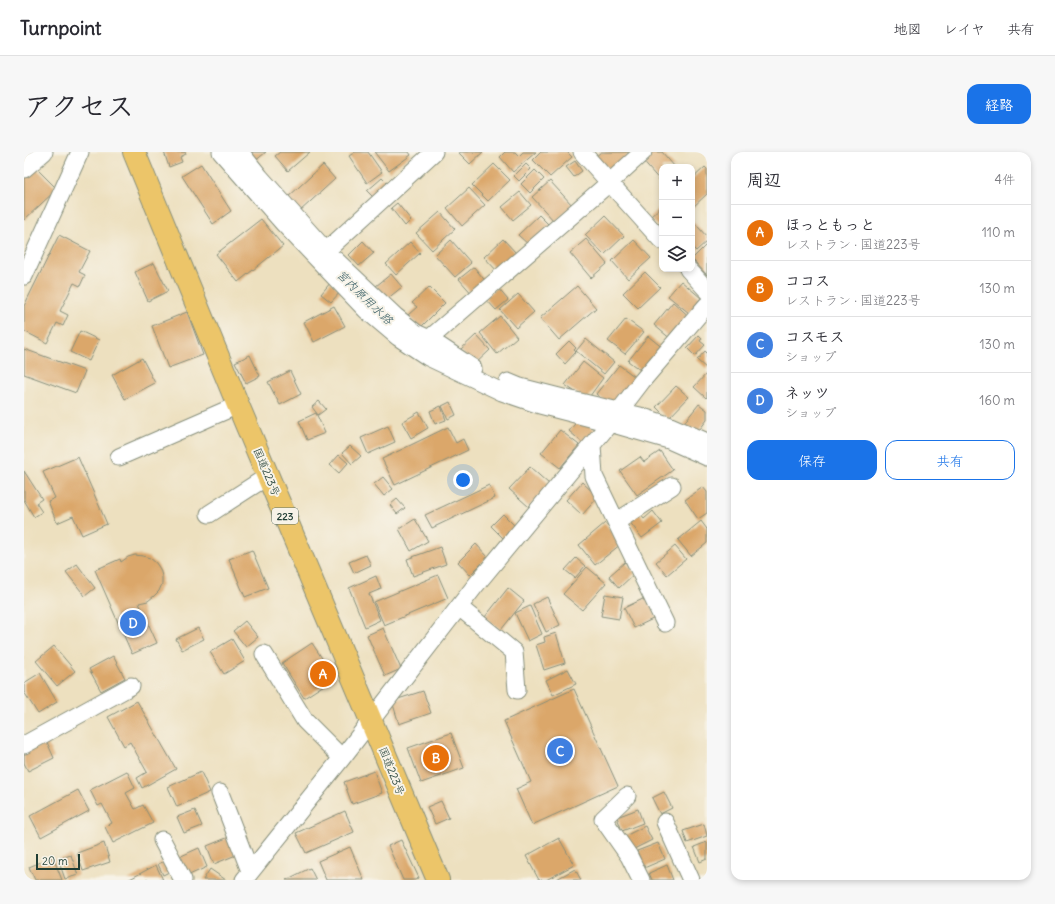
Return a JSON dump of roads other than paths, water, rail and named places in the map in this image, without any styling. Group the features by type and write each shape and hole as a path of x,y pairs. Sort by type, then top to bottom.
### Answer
{"highway":[{"name":"国道223号","path":"134,152 238,405 438,880"}],"street":[{"path":"24,168 44,152"},
{"path":"24,276 80,152"},
{"path":"221,152 284,224 366,310 398,337 428,357 502,392 540,405 614,417 640,416 668,425 707,442"},
{"path":"240,152 260,177 326,251 395,316 416,333 429,339 474,369 614,417 707,457"},
{"path":"326,251 434,152"},
{"path":"582,152 659,238"},
{"path":"429,339 643,152"},
{"path":"691,272 707,290"},
{"path":"247,875 342,758 459,607 592,445 642,381 707,305"},
{"path":"119,458 238,405"},
{"path":"592,445 594,476 665,623"},
{"path":"209,514 268,476"},
{"path":"616,522 672,486"},
{"path":"459,607 514,652 517,690"},
{"path":"264,654 305,721 342,758"},
{"path":"24,745 131,686"},
{"path":"220,793 247,875"},
{"path":"628,796 603,818 629,856 641,880"},
{"path":"665,822 691,880"},
{"path":"162,840 183,880"}],"place":[{"name":"ネッツ","path":"133,623"},
{"name":"ほっともっと","path":"323,674"},
{"name":"コスモス","path":"560,751"},
{"name":"ココス","path":"436,758"}],"water label":[{"name":"宮内原用水路","path":"365,297"}]}
